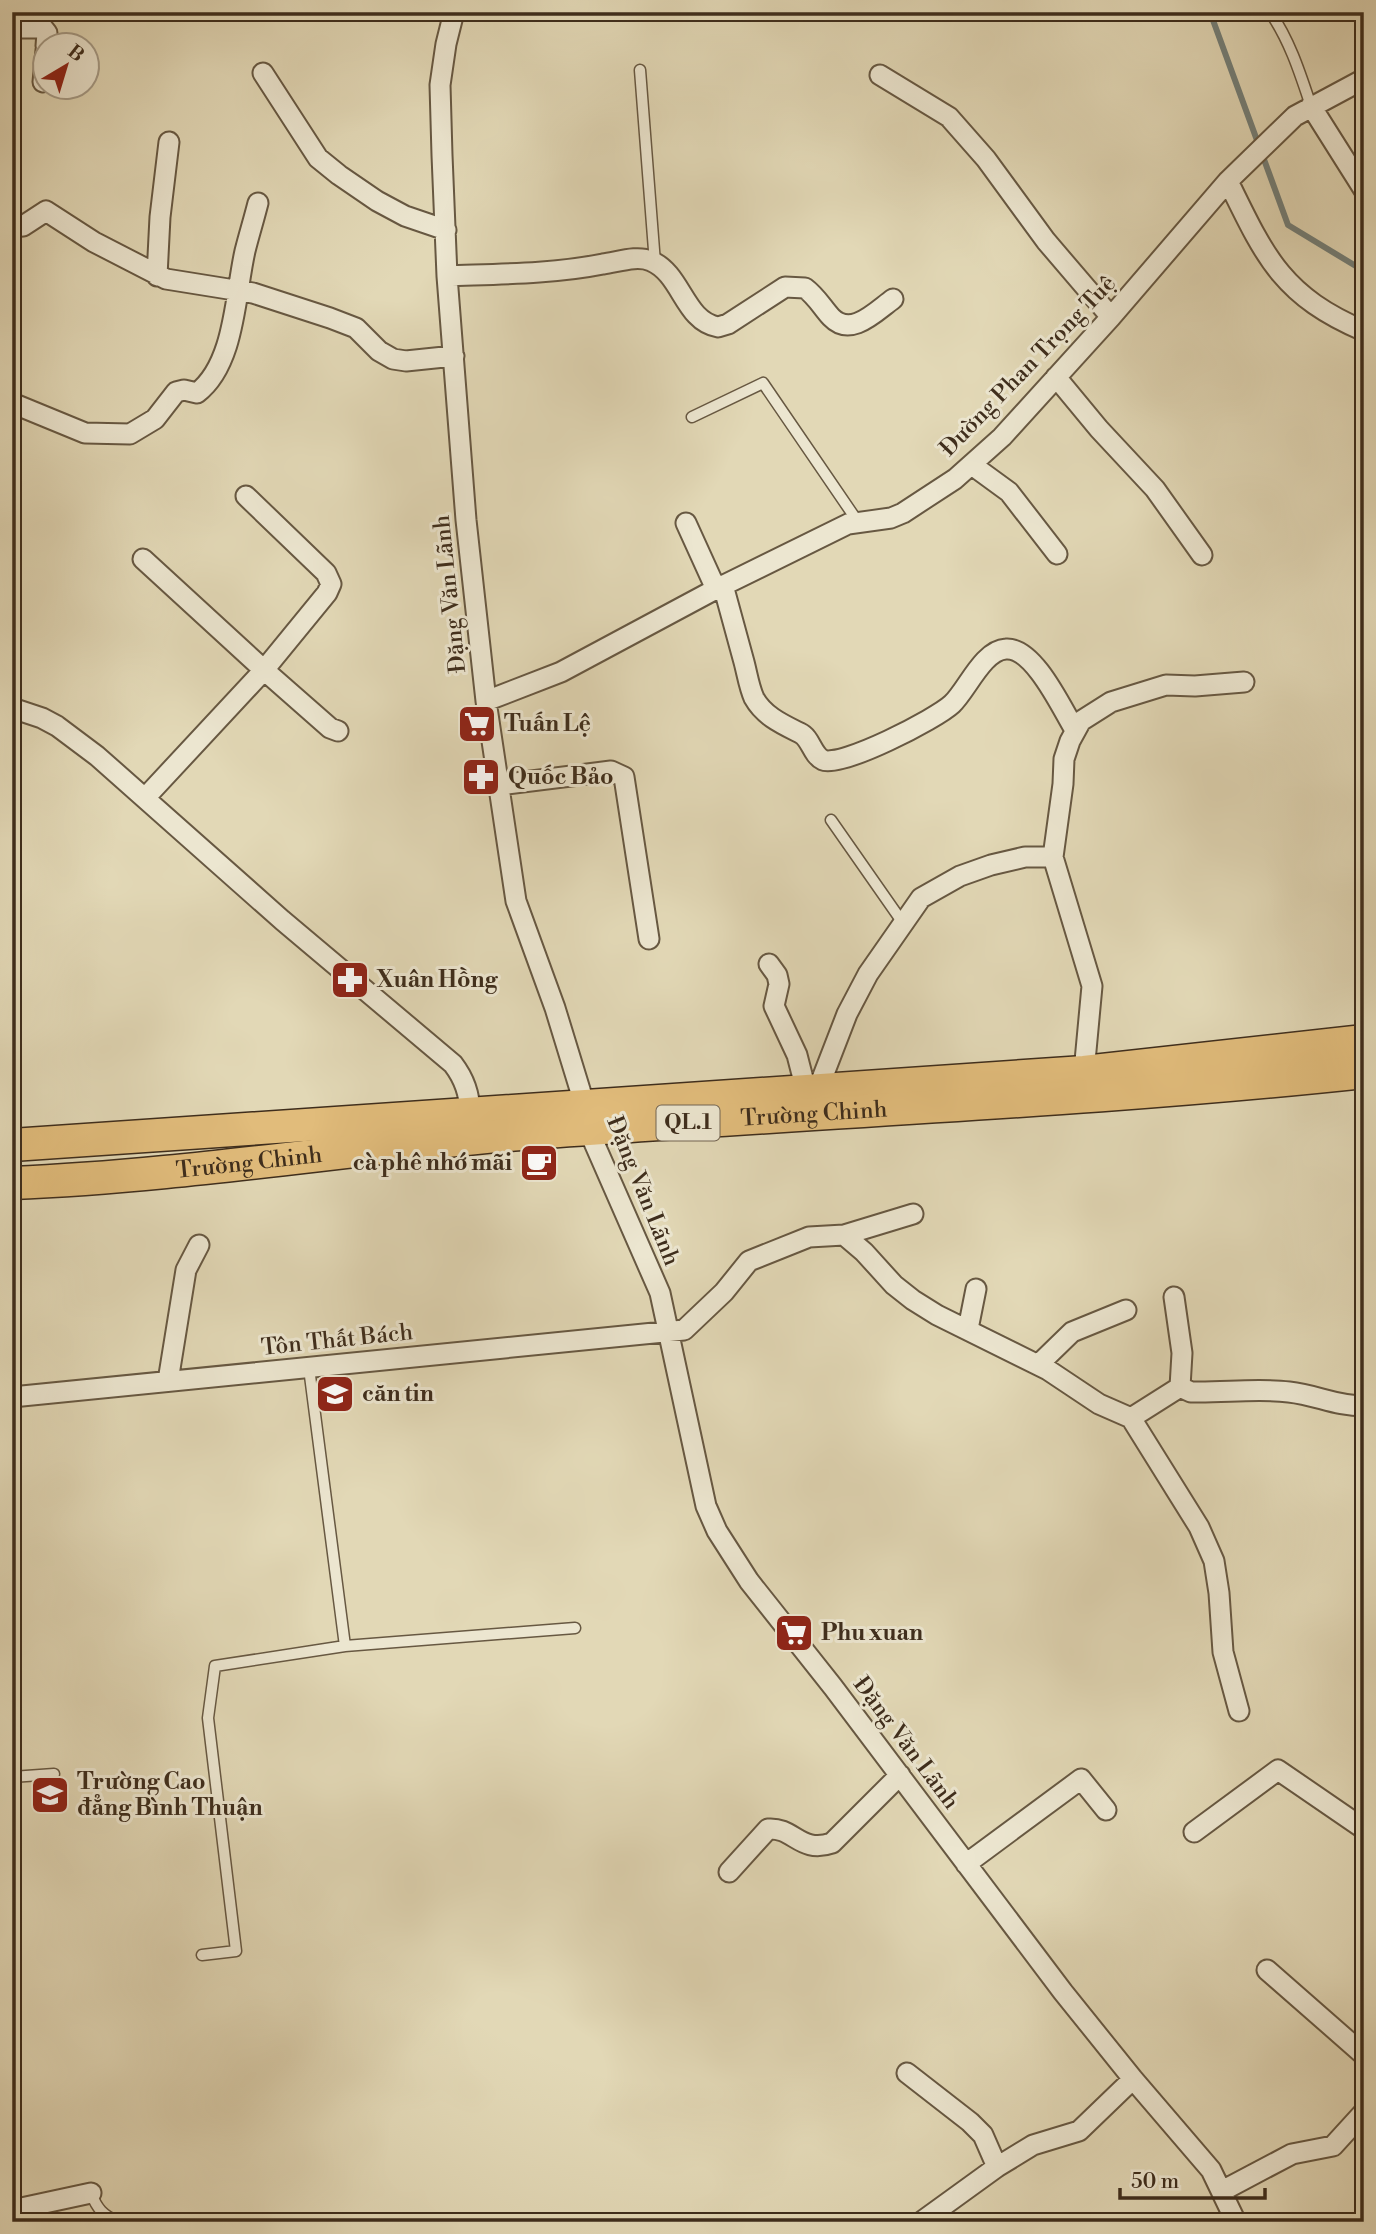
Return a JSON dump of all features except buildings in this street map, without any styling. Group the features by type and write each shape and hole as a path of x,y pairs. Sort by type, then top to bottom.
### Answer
{"highway":[{"name":"Trường Chinh","path":"586,1118 812,1090 1084,1072 1364,1041"},
{"name":"Trường Chinh","path":"12,1145 468,1126 1217,1087 1364,1072"},
{"name":"Trường Chinh","path":"12,1183 69,1181 174,1171 468,1126"}],"street":[{"name":"Đặng Văn Lãnh","path":"454,12 440,85 447,276 466,520 486,701 516,901 555,1008 586,1118 660,1293 706,1506 717,1531 749,1581 1063,1992 1211,2170 1236,2222"},
{"path":"12,28 43,28 46,32"},
{"path":"263,73 318,158 377,201 405,216 446,230"},
{"path":"880,75 949,117 986,159 1046,241 1111,317"},
{"name":"Đường Phan Trọng Tuệ","path":"486,701 561,672 719,587 848,524 891,518 903,513 955,479 1002,437 1111,317 1228,181 1303,111 1364,79"},
{"path":"1303,111 1364,190"},
{"path":"157,276 160,217 169,142"},
{"path":"1228,181 1274,268 1313,304 1364,331"},
{"path":"12,403 85,433 130,434 155,419 176,392 184,390 197,393 215,372 225,350 258,204"},
{"path":"12,227 23,226 46,211 94,242 157,276 253,293 356,328 379,351 393,359 406,361 454,356"},
{"path":"447,276 595,266 638,258 655,263 675,282 703,321 718,327 728,324 785,287 805,288 831,317 843,326 853,326 893,299"},
{"path":"1056,377 1099,429 1147,480 1202,555"},
{"path":"972,465 1009,492 1057,554"},
{"path":"145,798 264,670 327,593 331,584 326,573 246,496"},
{"path":"686,523 719,587 753,696 774,720 804,735 819,759 827,762 842,759 919,726 950,706 963,694 977,669 998,651 1007,648 1021,653 1034,663 1076,730"},
{"path":"143,559 264,670 330,728 338,731"},
{"path":"1084,1072 1092,986 1054,857 1064,759 1081,721 1111,702 1166,685 1195,686 1244,682"},
{"path":"12,708 57,726 97,756 282,920 453,1064 466,1086 468,1126"},
{"path":"499,785 611,771 624,777 649,939"},
{"path":"812,1090 852,1004 883,950 920,898 960,876 1025,857 1054,857"},
{"path":"769,964 777,975 779,984 774,1006 812,1090"},
{"name":"Tôn Thất Bách","path":"12,1397 684,1330 724,1292 749,1261 809,1237 844,1235 913,1214"},
{"path":"844,1235 853,1240 903,1293 937,1315 1038,1365 1100,1404 1131,1418 1199,1527 1214,1560 1223,1652 1240,1711"},
{"path":"168,1381 186,1270 199,1245"},
{"path":"968,1329 976,1289"},
{"path":"1174,1297 1182,1353 1180,1387"},
{"path":"1038,1365 1072,1332 1126,1310"},
{"path":"1180,1387 1191,1392 1286,1391 1306,1394 1344,1406 1364,1406"},
{"path":"1131,1418 1180,1387"},
{"path":"1194,1832 1278,1770 1364,1829"},
{"path":"729,1872 768,1829 777,1828 818,1848 832,1843 900,1776"},
{"path":"966,1864 1081,1779 1106,1810"},
{"path":"1268,1970 1364,2054"},
{"path":"907,2073 984,2135 997,2166"},
{"path":"921,2222 997,2166 1033,2145 1079,2130 1133,2079"},
{"path":"1222,2191 1292,2154 1333,2146 1364,2112"},
{"path":"12,2210 92,2193"}],"lane":[{"path":"1270,12 1296,60 1303,111"},
{"path":"640,70 655,263"},
{"path":"692,417 763,383 858,522"},
{"path":"831,820 904,922"},
{"path":"309,1368 345,1646"},
{"path":"202,1955 236,1951 208,1718 215,1666 345,1646 575,1628"},
{"path":"12,1777 54,1774"},
{"path":"92,2193 96,2206 118,2222"}],"waterway":[{"path":"1210,12 1288,225 1364,271"}],"place":[{"name":"Tuấn Lệ","path":"477,724"},
{"name":"Quốc Bảo","path":"481,777"},
{"name":"Xuân Hồng","path":"350,980"},
{"name":"cà phê nhớ mãi","path":"539,1163"},
{"name":"căn tin","path":"335,1394"},
{"name":"Phu xuan","path":"794,1633"},
{"name":"Trường Cao đẳng Bình Thuận","path":"50,1795"}]}
